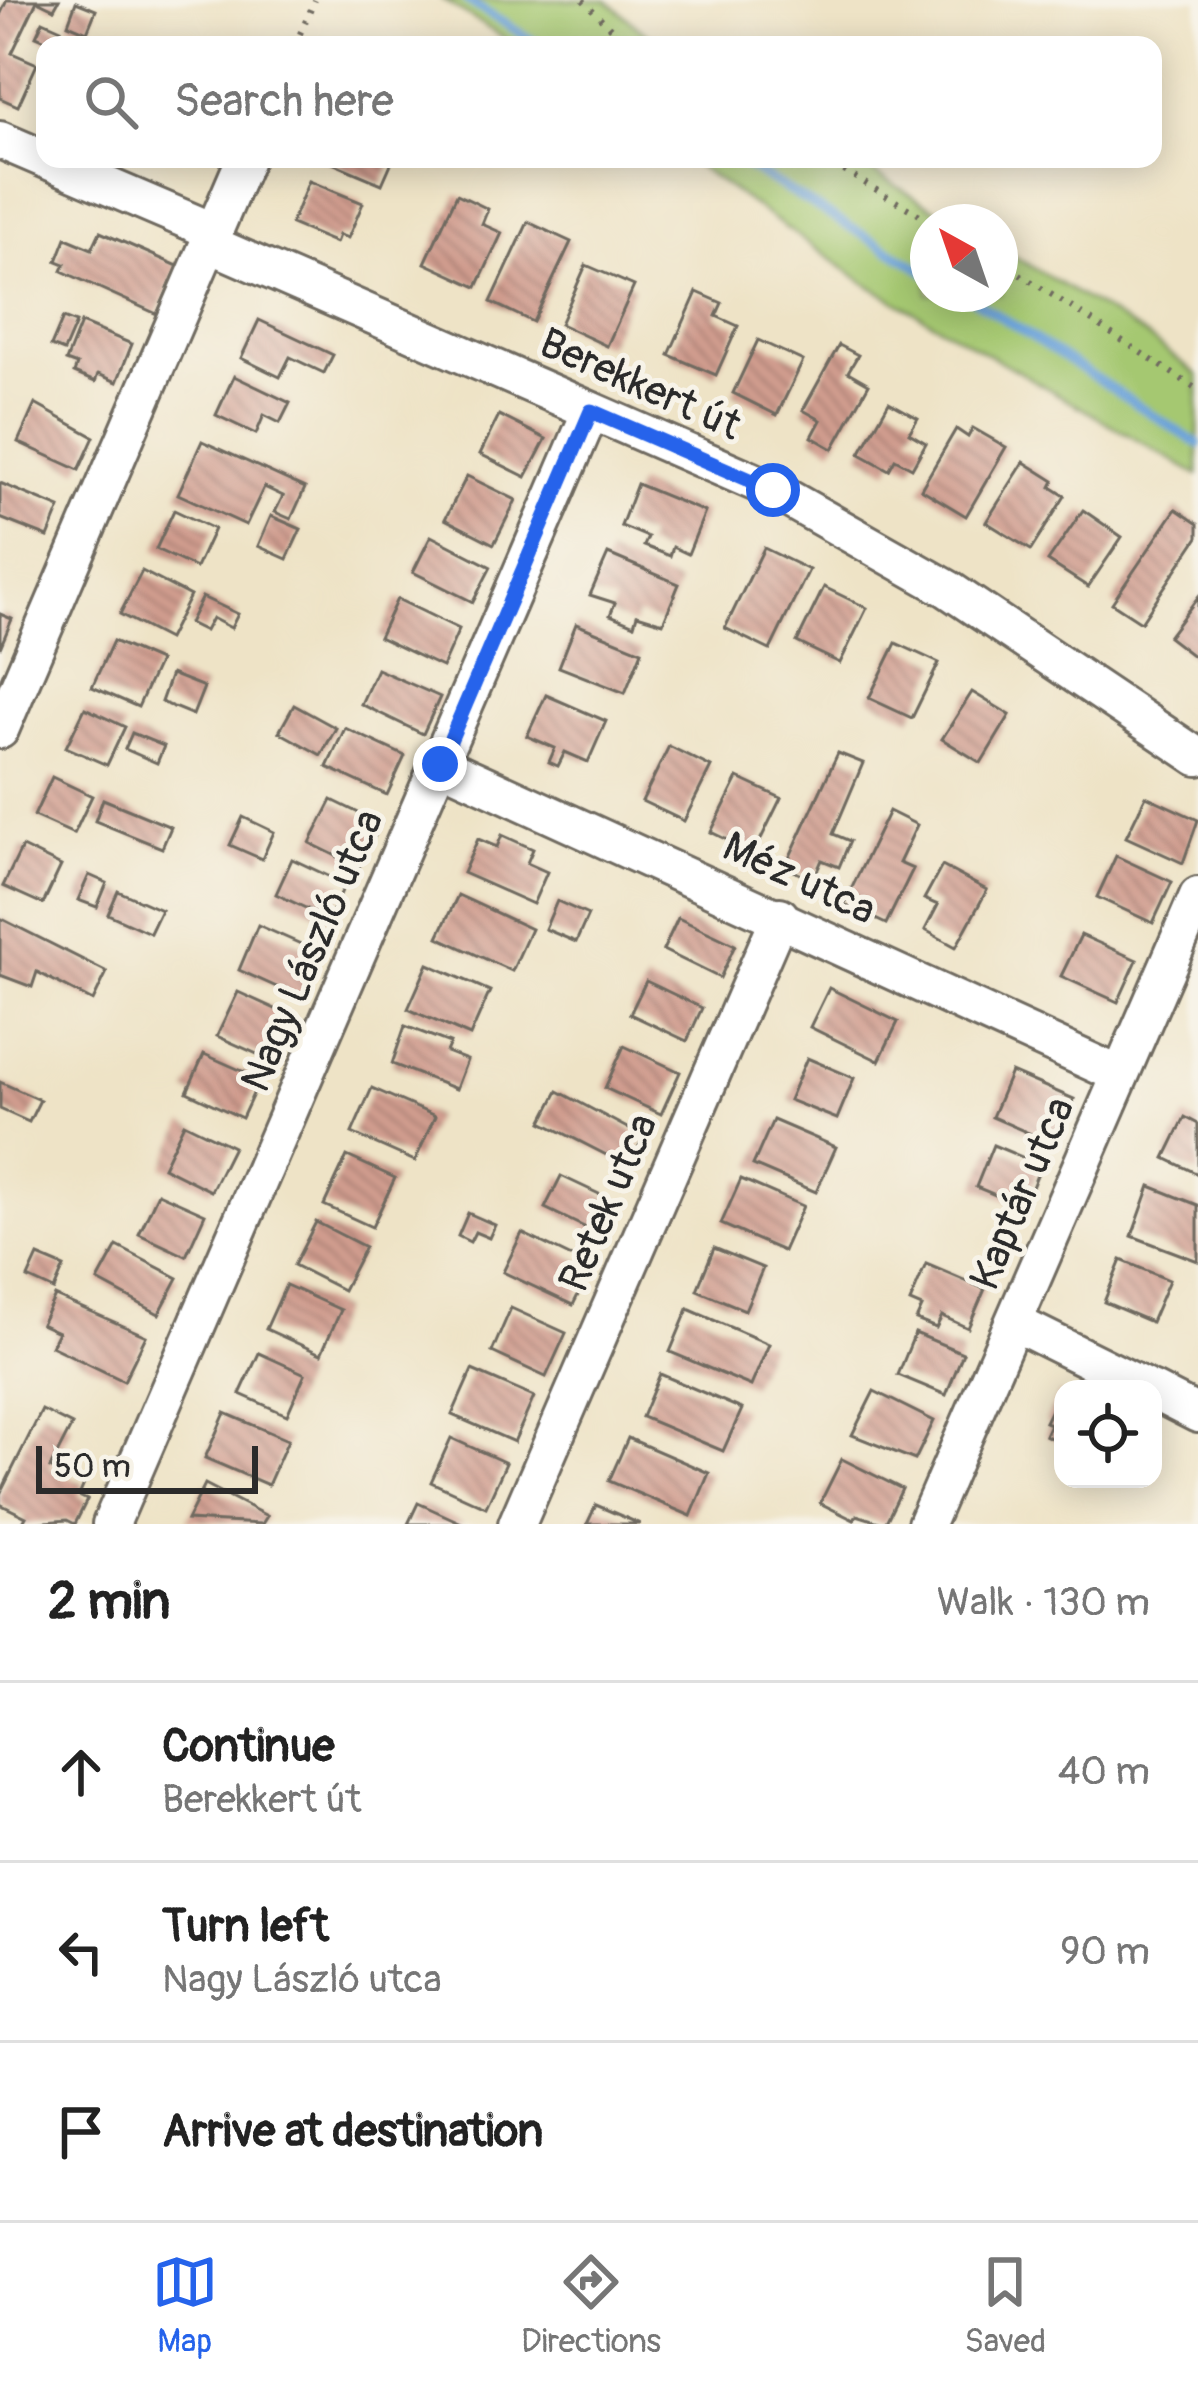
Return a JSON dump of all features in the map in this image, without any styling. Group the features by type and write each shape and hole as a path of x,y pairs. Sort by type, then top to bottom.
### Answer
{"street":[{"name":"Berekkert út","path":"0,140 36,157"},
{"name":"Berekkert út","path":"61,168 773,490 949,590 1198,758"},
{"path":"2,720 241,168"},
{"name":"Nagy László utca","path":"111,1524 591,411"},
{"name":"Méz utca","path":"440,764 1120,1075"},
{"name":"Kaptár utca","path":"926,1524 1198,896"},
{"name":"Retek utca","path":"517,1524 780,916"},
{"path":"1015,1322 1131,1380"},
{"path":"1162,1396 1198,1414"}],"path":[{"path":"299,36 315,0"},
{"path":"583,0 618,36"},
{"path":"839,168 910,209"},
{"path":"1018,273 1198,390"}],"green space":[{"path":"443,0 606,0 649,36 501,36"},
{"path":"700,168 866,168 927,204 910,204 910,309"},
{"path":"1018,259 1142,333 1198,375 1198,475 915,312 1018,312"}],"building":[{"path":"7,0 59,0 54,9 37,1 12,53 36,64 18,106 0,98 0,15"},
{"path":"76,2 96,10 87,32 68,24"},
{"path":"43,21 61,29 58,36 36,36"},
{"path":"344,168 389,168 382,184"},
{"path":"309,181 363,203 348,238 339,235 336,243 291,224"},
{"path":"457,194 488,209 482,224 502,233 477,287 425,263"},
{"path":"528,222 571,242 533,322 491,302"},
{"path":"100,232 178,266 157,314 62,271 65,264 57,261 66,238 92,249"},
{"path":"586,265 634,286 607,346 560,324"},
{"path":"697,292 722,303 716,316 738,326 716,375 669,355"},
{"path":"63,318 76,323 64,351 51,346"},
{"path":"259,320 333,355 324,373 290,357 280,377 241,358"},
{"path":"81,323 132,344 117,382 98,374 95,382 74,373 77,365 66,361"},
{"path":"758,340 803,361 777,415 733,393"},
{"path":"839,345 858,355 848,372 869,384 833,449 812,437 821,420 803,410"},
{"path":"234,376 290,403 280,423 264,415 256,434 216,415"},
{"path":"889,402 918,418 909,433 926,443 912,468 895,459 889,470 860,454"},
{"path":"35,404 94,437 79,470 18,442"},
{"path":"499,415 546,439 526,477 480,454"},
{"path":"973,428 1006,447 966,516 921,489 956,429 968,437"},
{"path":"202,441 305,488 291,519 275,512 283,496 264,487 246,525 178,494"},
{"path":"1024,462 1054,481 1051,487 1065,496 1031,550 986,522"},
{"path":"467,476 516,500 494,544 445,519"},
{"path":"0,483 60,508 48,537 0,518"},
{"path":"637,484 705,512 688,554 673,547 670,556 644,546 648,537 621,526"},
{"path":"1176,509 1198,524 1198,537 1141,622 1112,603"},
{"path":"174,510 214,529 196,568 156,549"},
{"path":"1083,510 1122,537 1088,587 1048,561"},
{"path":"271,516 301,529 287,559 258,546"},
{"path":"431,536 491,567 473,602 413,572"},
{"path":"764,548 809,570 770,650 725,628"},
{"path":"608,554 679,584 663,623 637,615 634,625 610,615 615,603 590,595"},
{"path":"142,571 190,596 168,639 120,614"},
{"path":"824,587 867,608 840,663 797,642"},
{"path":"202,597 238,614 231,628 212,618 205,631 189,623"},
{"path":"1198,597 1198,660 1168,637"},
{"path":"397,599 459,629 442,667 379,637"},
{"path":"0,614 12,619 0,648"},
{"path":"576,624 642,651 625,693 559,667"},
{"path":"113,641 159,661 138,707 92,687"},
{"path":"896,643 939,663 912,718 869,698"},
{"path":"377,669 440,697 423,734 361,704"},
{"path":"171,674 204,687 193,715 161,702"},
{"path":"972,692 1010,715 981,763 942,739"},
{"path":"546,695 606,721 588,762 565,752 558,766 549,762 555,748 527,736"},
{"path":"294,705 336,728 321,755 279,732"},
{"path":"85,708 125,727 107,765 66,747"},
{"path":"345,728 405,756 387,795 327,767"},
{"path":"132,733 164,746 157,763 125,749"},
{"path":"669,746 711,767 684,821 642,801"},
{"path":"838,753 863,763 833,834 850,841 839,867 822,860 813,880 785,867"},
{"path":"52,777 92,796 74,834 34,816"},
{"path":"738,778 781,798 754,853 711,832"},
{"path":"1146,796 1198,820 1183,863 1126,837"},
{"path":"103,799 171,827 162,848 95,821"},
{"path":"332,800 381,824 359,867 310,843"},
{"path":"889,811 917,825 899,863 913,869 886,924 844,904"},
{"path":"243,817 274,832 262,859 230,845"},
{"path":"502,835 533,849 527,863 547,872 533,904 463,873 478,839 497,847"},
{"path":"22,847 61,866 43,904 3,886"},
{"path":"1116,856 1172,882 1153,923 1097,897"},
{"path":"292,859 345,884 329,919 276,894"},
{"path":"942,866 987,890 956,947 925,930 938,905 924,899"},
{"path":"89,875 107,883 97,907 78,900"},
{"path":"118,891 161,910 150,933 108,914"},
{"path":"458,895 531,929 512,971 438,937"},
{"path":"557,901 588,915 576,942 545,929"},
{"path":"0,918 107,972 93,1001 37,972 32,987 0,975"},
{"path":"678,918 735,945 720,978 663,950"},
{"path":"258,925 321,953 301,998 239,970"},
{"path":"1081,935 1137,960 1118,1002 1061,976"},
{"path":"428,964 490,991 470,1036 408,1009"},
{"path":"646,981 702,1008 687,1041 630,1014"},
{"path":"829,988 898,1022 879,1061 810,1027"},
{"path":"238,992 295,1018 275,1062 217,1036"},
{"path":"405,1026 450,1043 446,1052 467,1060 456,1089 392,1064"},
{"path":"624,1046 680,1072 661,1114 605,1088"},
{"path":"204,1054 260,1079 242,1118 187,1092"},
{"path":"807,1058 854,1078 837,1119 789,1100"},
{"path":"1011,1072 1074,1099 1054,1144 992,1117"},
{"path":"0,1082 40,1100 29,1122 0,1109"},
{"path":"372,1088 435,1116 415,1161 352,1133"},
{"path":"558,1091 644,1137 628,1166 542,1122"},
{"path":"1185,1117 1198,1124 1198,1174 1165,1158"},
{"path":"773,1120 836,1147 816,1192 753,1165"},
{"path":"184,1123 233,1147 211,1191 163,1167"},
{"path":"993,1145 1041,1165 1024,1207 976,1187"},
{"path":"347,1156 395,1178 372,1227 324,1205"},
{"path":"561,1176 618,1203 603,1236 545,1208"},
{"path":"741,1179 803,1206 783,1251 721,1224"},
{"path":"1150,1186 1198,1205 1198,1261 1132,1236"},
{"path":"158,1193 205,1214 186,1256 139,1234"},
{"path":"468,1213 495,1225 489,1238 475,1232 470,1242 458,1236"},
{"path":"316,1222 365,1247 343,1290 294,1265"},
{"path":"522,1233 592,1267 573,1305 503,1272"},
{"path":"117,1246 178,1278 159,1314 98,1281"},
{"path":"714,1248 763,1268 745,1310 697,1290"},
{"path":"38,1256 64,1267 54,1290 28,1278"},
{"path":"1121,1260 1169,1280 1151,1322 1104,1302"},
{"path":"926,1264 985,1289 968,1328 942,1316 936,1328 916,1320 922,1307 910,1302"},
{"path":"286,1285 341,1310 321,1354 266,1329"},
{"path":"55,1296 146,1336 124,1381 51,1346 58,1332 41,1324"},
{"path":"511,1308 566,1333 546,1377 492,1352"},
{"path":"688,1309 769,1344 751,1386 670,1352"},
{"path":"915,1333 963,1353 946,1395 898,1375"},
{"path":"259,1353 305,1374 287,1415 240,1394"},
{"path":"472,1370 534,1397 514,1442 452,1415"},
{"path":"660,1374 742,1409 723,1451 642,1417"},
{"path":"874,1391 934,1421 915,1460 852,1435"},
{"path":"1054,1403 1054,1440 1045,1435 1050,1424 1045,1422"},
{"path":"42,1410 72,1425 50,1468 84,1484 79,1496 87,1500 75,1524 67,1520 22,1524 26,1517 0,1504 0,1494"},
{"path":"225,1413 288,1440 268,1485 205,1458"},
{"path":"451,1438 506,1463 486,1507 431,1482"},
{"path":"628,1438 709,1473 691,1516 609,1481"},
{"path":"842,1459 902,1489 885,1524 857,1515 854,1520 820,1503"},
{"path":"205,1484 267,1516 262,1524 187,1520"},
{"path":"418,1503 464,1524 408,1524"},
{"path":"596,1505 640,1524 587,1524"}],"waterway":[{"path":"466,0 525,36"},
{"path":"749,168 910,262"},
{"path":"993,312 1198,444"}],"route":[{"path":"440,764 591,411 773,490"}]}
